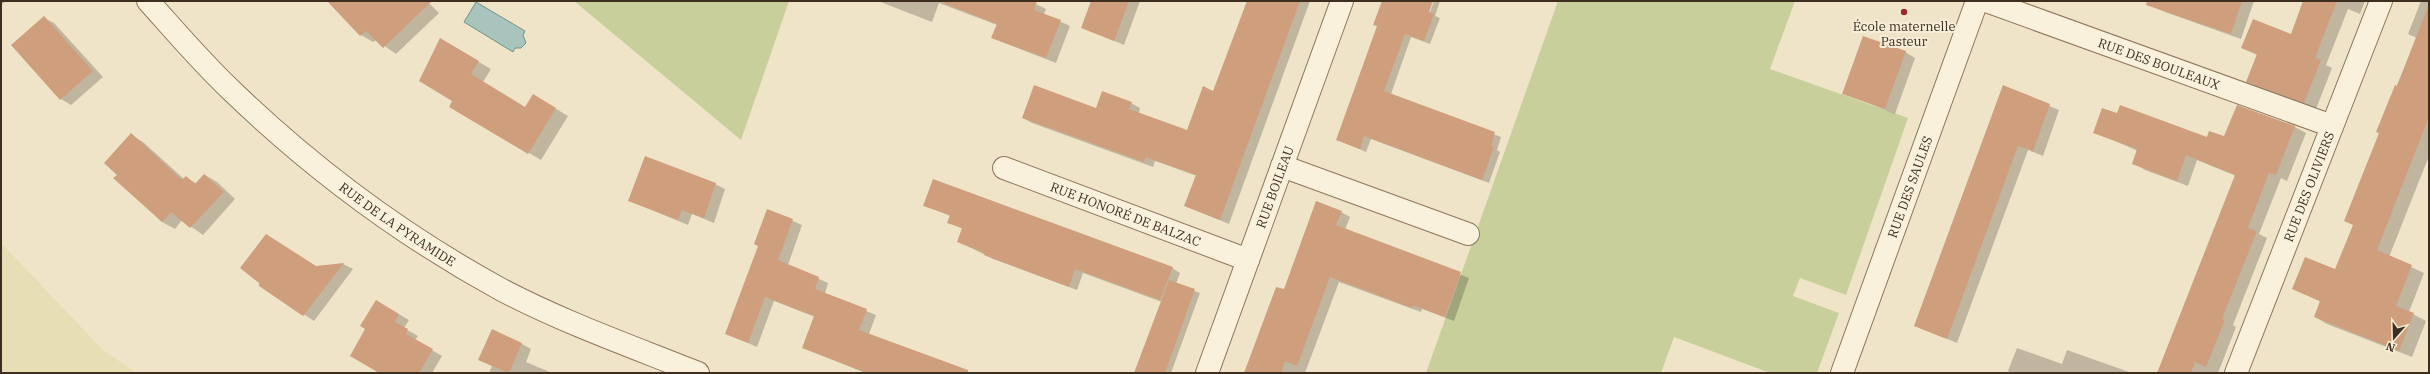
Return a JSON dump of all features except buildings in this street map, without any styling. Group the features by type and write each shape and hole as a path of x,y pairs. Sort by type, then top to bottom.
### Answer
{"street":[{"name":"RUE DE LA PYRAMIDE","path":"148,1 235,94 320,167 413,235 477,276 525,301 698,373"},
{"name":"RUE BOILEAU","path":"1207,373 1342,1"},
{"name":"RUE DES SAULES","path":"1842,373 1977,1"},
{"name":"RUE DES BOULEAUX","path":"1986,1 2332,126"},
{"name":"RUE DES OLIVIERS","path":"2236,373 2381,1"},
{"path":"1282,166 1468,234"},
{"name":"RUE HONORÉ DE BALZAC","path":"1004,168 1248,260"}],"shaded area":[{"path":"1,243 103,350 136,373 1,373"}],"green space":[{"path":"574,1 789,1 741,140"},
{"path":"1558,1 1795,1 1770,69 1908,118 1846,295 1800,278 1793,296 1839,313 1817,373 1770,373 1674,337 1661,373 1426,373"}],"water":[{"path":"476,2 525,31 523,35 526,43 521,48 515,48 513,52 464,22"}],"place":[{"name":"École maternelle Pasteur","path":"1904,12"}]}
